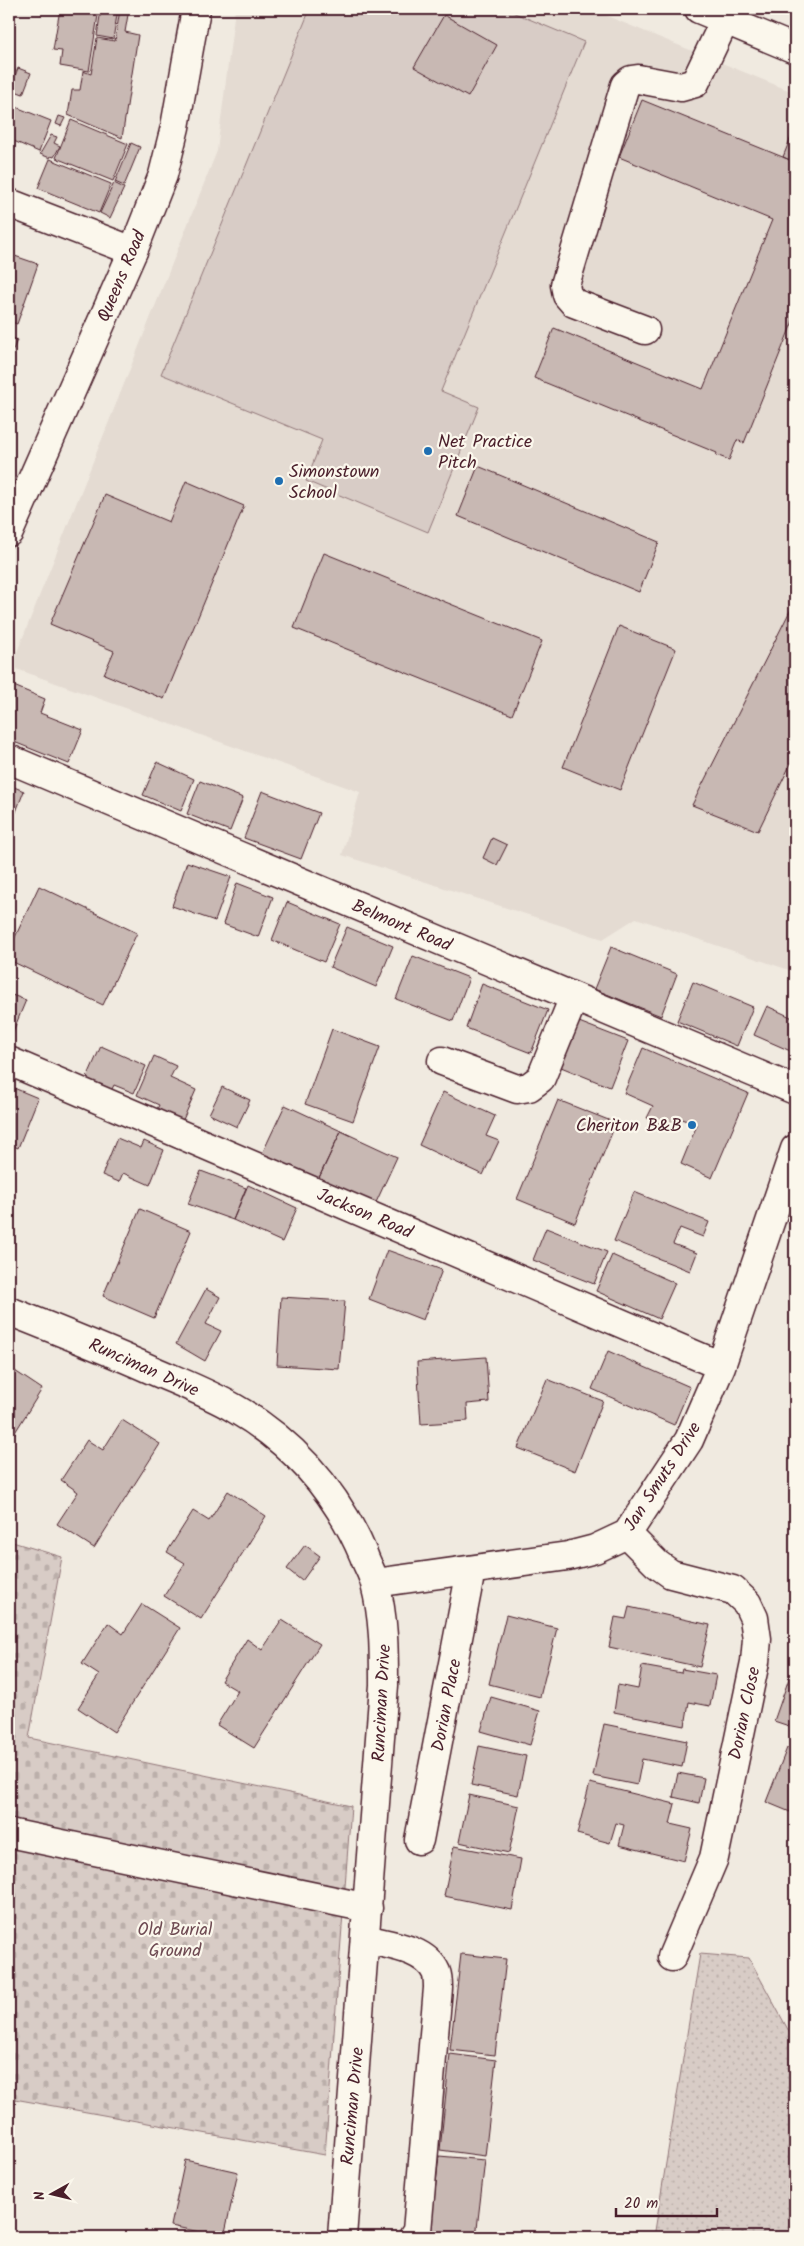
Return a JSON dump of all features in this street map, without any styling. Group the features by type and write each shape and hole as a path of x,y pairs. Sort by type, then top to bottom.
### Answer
{"street":[{"name":"Queens Road","path":"9,532 133,251 163,175 176,127 196,9"},
{"path":"699,9 726,14 795,50"},
{"path":"645,330 574,303 567,295 565,286 625,85 630,80 638,79 681,87 695,82 726,14"},
{"path":"9,203 133,251"},
{"name":"Belmont Road","path":"9,759 795,1090"},
{"path":"442,1061 517,1089 529,1087 540,1078 574,997"},
{"name":"Jackson Road","path":"9,1062 721,1366"},
{"name":"Jan Smuts Drive","path":"375,1583 568,1556 595,1549 627,1534 689,1440 721,1366 795,1149"},
{"name":"Runciman Drive","path":"9,1310 98,1346 235,1408 280,1440 312,1469 332,1494 351,1525 375,1583 384,1638 384,1685 342,2237"},
{"name":"Dorian Close","path":"627,1534 657,1564 671,1574 733,1590 747,1603 751,1610 757,1639 755,1662 714,1858 672,1957"},
{"name":"Dorian Place","path":"419,1840 471,1570"},
{"path":"9,1833 368,1908"},
{"path":"365,1939 414,1952 429,1962 437,1973 438,1988 416,2231 413,2237"}],"shaded area":[{"name":"Simonstown School","path":"235,9 590,9 795,93 795,162 643,100 619,157 772,220 703,389 554,329 534,378 717,453 716,455 729,460 737,440 744,442 795,316 795,601 693,805 758,831 795,755 795,972 636,918 603,939 342,855 360,792 11,667 217,151","holes":["479,466 659,542 639,592 458,516","324,553 542,641 512,715 295,628","676,650 620,789 563,767"]}],"green space":[{"path":"310,9 505,9 584,42 441,391 479,407 428,532 306,481 322,440 161,374"},
{"name":"Old Burial Ground","path":"9,1541 62,1557 29,1738 351,1806 325,2155 9,2098"},
{"path":"700,1954 749,1958 791,2035 795,2025 795,2237 654,2237"}],"building":[{"path":"60,9 99,9 89,71 60,66 62,51 53,50"},
{"path":"101,9 118,9 113,39 97,36"},
{"path":"120,9 129,9 125,32 138,35 122,138 68,115 72,90 80,90 83,71 91,74 97,38 115,41"},
{"path":"444,15 497,45 468,97 414,67"},
{"path":"9,67 15,70 9,87"},
{"path":"18,68 31,73 23,94 10,89"},
{"path":"642,100 795,162 795,316 744,443 737,440 729,460 716,455 717,453 534,378 554,328 703,389 772,220 619,157"},
{"path":"11,105 51,121 39,152 9,139 9,111"},
{"path":"59,116 65,118 61,126 56,124"},
{"path":"71,120 128,144 113,181 56,158"},
{"path":"795,127 795,162 783,157"},
{"path":"51,135 57,137 54,143 60,146 54,157 51,156 50,158 40,154"},
{"path":"131,143 140,147 124,186 115,182"},
{"path":"50,159 111,184 99,213 38,188"},
{"path":"114,183 124,188 110,218 100,213"},
{"path":"9,254 38,264 17,324 9,321"},
{"path":"9,336 17,340 9,360"},
{"path":"478,466 659,542 639,592 458,516"},
{"path":"186,481 244,506 164,699 104,674 114,651 50,624 105,495 169,522"},
{"path":"324,553 542,641 512,715 294,628"},
{"path":"795,601 795,755 758,831 692,805"},
{"path":"619,626 676,649 620,790 563,767"},
{"path":"9,684 45,699 40,713 83,730 69,764 9,740"},
{"path":"157,762 194,779 181,811 143,795"},
{"path":"200,781 243,798 230,831 187,814"},
{"path":"9,785 24,791 9,830"},
{"path":"262,791 319,813 301,859 244,838"},
{"path":"492,838 507,845 497,865 483,858"},
{"path":"187,862 231,877 215,921 172,906"},
{"path":"237,883 273,897 258,937 223,924"},
{"path":"39,886 137,933 103,1005 9,960 9,950"},
{"path":"287,902 340,924 324,962 272,940"},
{"path":"347,927 393,946 376,987 330,967"},
{"path":"611,947 677,974 661,1016 594,989"},
{"path":"413,956 469,978 453,1021 396,999"},
{"path":"693,982 753,1007 737,1046 677,1021"},
{"path":"482,984 548,1010 531,1053 466,1028"},
{"path":"9,994 26,1000 9,1041"},
{"path":"767,1006 795,1019 795,1053 754,1035"},
{"path":"579,1022 628,1041 610,1087 561,1067"},
{"path":"332,1029 380,1047 353,1121 305,1104"},
{"path":"101,1046 146,1066 134,1093 114,1085 111,1091 86,1080"},
{"path":"643,1048 748,1093 712,1178 681,1164 697,1125 679,1118 674,1130 647,1118 653,1106 624,1093"},
{"path":"154,1056 176,1066 170,1078 196,1090 182,1122 156,1111 159,1105 137,1095"},
{"path":"9,1086 38,1098 18,1148 9,1144"},
{"path":"222,1087 250,1100 237,1127 209,1114"},
{"path":"443,1092 495,1116 486,1136 499,1141 483,1175 419,1145"},
{"path":"558,1100 616,1123 575,1223 517,1199"},
{"path":"285,1105 341,1131 317,1182 261,1156"},
{"path":"341,1131 397,1157 373,1209 317,1182"},
{"path":"117,1138 141,1148 144,1141 164,1150 150,1185 123,1173 119,1182 102,1175"},
{"path":"201,1171 246,1188 233,1220 188,1204"},
{"path":"248,1185 297,1208 282,1242 233,1220"},
{"path":"634,1192 709,1222 703,1237 680,1228 673,1244 697,1253 690,1271 614,1241"},
{"path":"140,1209 191,1231 154,1318 103,1296"},
{"path":"546,1228 607,1252 594,1284 533,1260"},
{"path":"387,1250 442,1270 423,1320 369,1299"},
{"path":"612,1255 675,1283 659,1319 596,1291"},
{"path":"206,1289 220,1297 206,1324 221,1331 205,1361 176,1344"},
{"path":"281,1297 345,1301 339,1369 277,1365"},
{"path":"608,1351 690,1387 674,1425 592,1389"},
{"path":"486,1357 489,1402 467,1404 468,1421 421,1424 417,1362"},
{"path":"9,1367 42,1389 9,1442"},
{"path":"547,1379 603,1401 575,1471 518,1448"},
{"path":"122,1420 160,1444 94,1548 57,1524 78,1492 61,1480 87,1440 103,1450"},
{"path":"228,1491 266,1516 201,1619 164,1596 185,1563 167,1552 193,1511 209,1521"},
{"path":"305,1545 320,1556 302,1581 287,1569"},
{"path":"142,1604 180,1628 114,1732 78,1708 99,1675 82,1664 108,1623 123,1634"},
{"path":"629,1607 710,1625 700,1667 609,1647 615,1617 626,1619"},
{"path":"506,1615 557,1628 540,1697 489,1684"},
{"path":"282,1620 320,1644 254,1748 217,1725 238,1691 221,1681 247,1639 262,1650"},
{"path":"642,1666 681,1673 682,1669 716,1675 710,1706 689,1702 685,1726 614,1712 618,1685 638,1689"},
{"path":"792,1670 795,1671 795,1728 774,1721"},
{"path":"491,1697 540,1711 530,1745 481,1731"},
{"path":"604,1724 687,1741 682,1767 642,1759 637,1785 593,1776"},
{"path":"479,1746 526,1756 518,1795 471,1785"},
{"path":"787,1748 795,1751 795,1814 766,1802"},
{"path":"678,1773 704,1778 699,1803 673,1797"},
{"path":"590,1783 675,1804 670,1824 692,1829 684,1861 619,1845 624,1825 616,1823 610,1843 577,1834"},
{"path":"469,1795 519,1806 509,1853 459,1842"},
{"path":"454,1846 521,1859 512,1910 444,1896"},
{"path":"461,1954 506,1959 495,2055 450,2050"},
{"path":"450,2054 496,2060 485,2156 440,2150"},
{"path":"439,2156 485,2160 476,2237 430,2237"},
{"path":"185,2160 238,2172 224,2237 171,2226"}],"place":[{"name":"Net Practice Pitch","path":"428,451"},
{"name":"Simonstown School","path":"279,481"},
{"name":"Cheriton B&B","path":"692,1125"}]}
